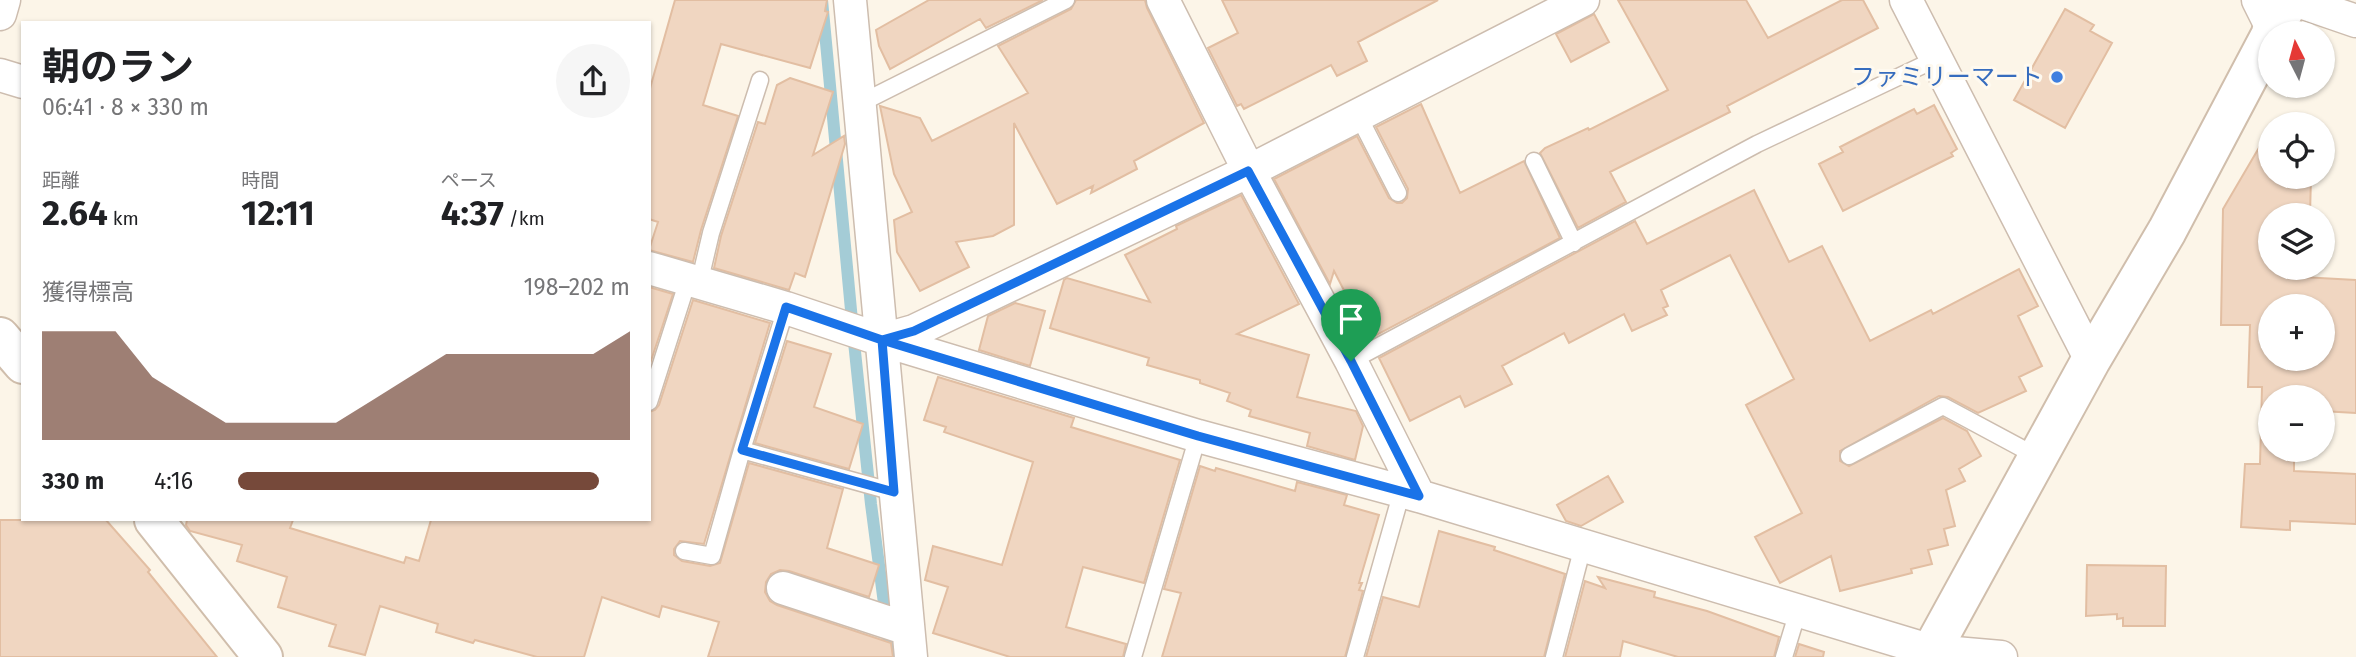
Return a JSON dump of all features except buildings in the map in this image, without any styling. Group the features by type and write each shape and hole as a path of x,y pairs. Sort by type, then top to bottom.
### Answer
{"street":[{"path":"0,14 4,0"},
{"path":"783,588 909,643 850,0"},
{"path":"1163,0 1248,171 1351,361 1410,494"},
{"path":"882,340 914,331 1248,171 1583,0"},
{"path":"1906,0 2091,360"},
{"path":"1930,654 2091,360 2167,230 2276,17 2356,21"},
{"path":"0,75 21,81"},
{"path":"651,269 786,307 882,340 1198,436 1410,494 1583,546 1930,654 2001,657"},
{"path":"0,337 21,362"},
{"path":"155,521 263,657"}],"lane":[{"path":"859,104 1066,0"},
{"path":"1351,361 1757,144 1936,59"},
{"path":"651,397 711,233 760,80"},
{"path":"1358,115 1398,193"},
{"path":"1534,161 1574,243"},
{"path":"684,551 712,556 786,307"},
{"path":"1849,456 1943,406 2038,457"},
{"path":"1133,657 1198,436"},
{"path":"742,450 894,492"},
{"path":"1355,657 1410,494"},
{"path":"1558,656 1583,546"},
{"path":"1784,657 1798,611"}],"waterway":[{"path":"822,0 871,504 891,657"}],"place":[{"name":"ファミリーマート","path":"2057,77"}],"route":[{"path":"1351,361 1248,171 914,331 882,340 786,307 742,450 894,492 882,340 1198,436 1419,496 1351,361"}]}
